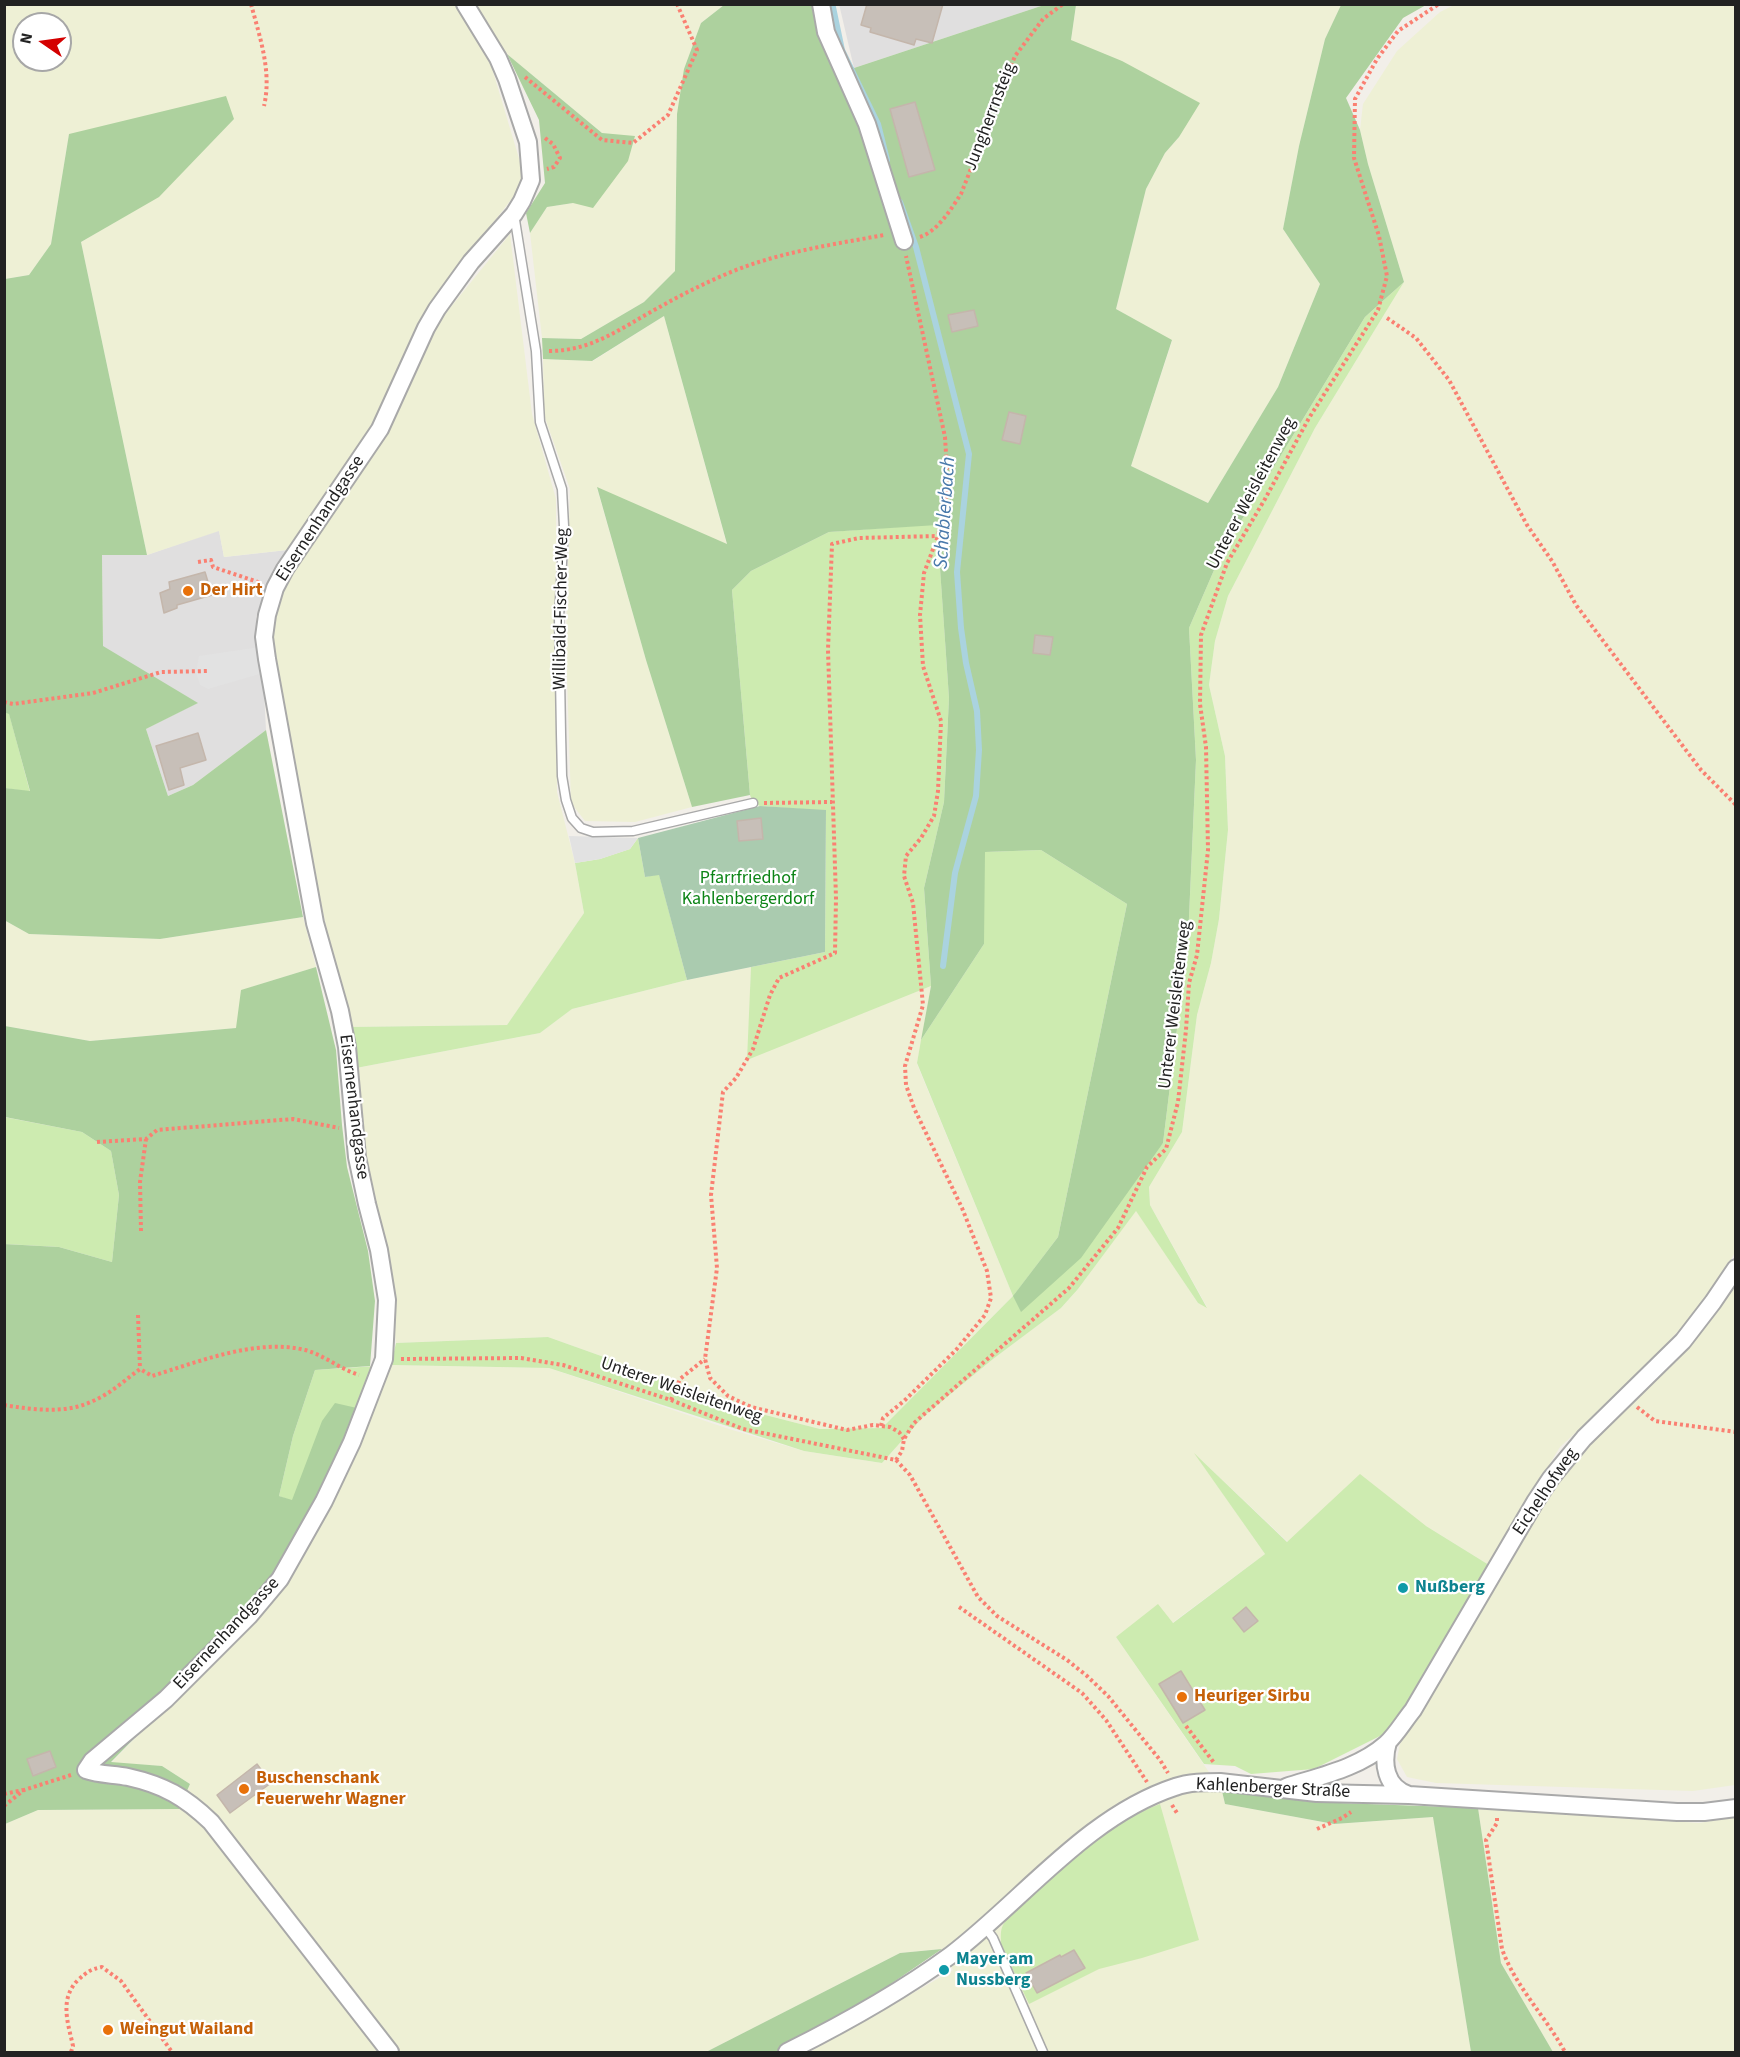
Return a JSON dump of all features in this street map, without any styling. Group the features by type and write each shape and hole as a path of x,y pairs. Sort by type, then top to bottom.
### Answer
{"street":[{"name":"Eisernenhandgasse","path":"86,1770 92,1761 173,1692 249,1616 280,1579 324,1501 352,1442 384,1359 387,1300 383,1271 360,1177 347,1047 340,1011 315,923 268,669 264,636 275,588 298,548 380,429 437,309 471,262 514,214 531,180 528,142 510,89 498,58 465,4"},
{"path":"821,4 826,32 867,124 904,241"},
{"name":"Eichelhofweg","path":"1280,1789 1359,1762 1388,1742 1427,1688 1551,1478 1584,1438 1654,1371 1690,1332 1736,1268"},
{"path":"1388,1742 1385,1757 1386,1772 1395,1787 1408,1795"},
{"path":"86,1770 97,1774 126,1776 164,1787 191,1803 211,1822 390,2052"},
{"name":"Kahlenberger Straße","path":"787,2052 909,1984 951,1955 985,1927 1098,1828 1138,1803 1176,1786 1220,1782 1317,1794 1408,1795 1677,1812 1704,1812 1736,1808"}],"lane":[{"name":"Willibald-Fischer-Weg","path":"514,214 536,351 540,422 560,482 563,506 559,618 562,776 572,818 581,828 593,832 633,831 753,803"},
{"path":"985,1927 993,1938 1043,2052"}],"path":[{"path":"251,4 266,68 268,91 264,106"},
{"path":"524,76 602,140 633,142 668,115 697,50 677,4"},
{"name":"Jungherrnsteig","path":"926,235 950,212 961,194 1015,56 1043,19 1063,4"},
{"name":"Unterer Weisleitenweg","path":"384,1359 521,1358 563,1365 671,1400 743,1429 896,1460 902,1451 904,1439 914,1423 1069,1288 1118,1228 1147,1167 1166,1149 1178,1102 1189,983 1197,955 1208,850 1206,747 1200,704 1201,635 1227,563 1309,418 1378,310 1387,276 1378,236 1354,158 1355,99 1377,60 1398,31 1439,4"},
{"path":"536,351 567,351 593,344 663,304 725,274 777,256 884,234"},
{"path":"881,1426 883,1418 904,1401 956,1350 985,1315 991,1298 987,1271 966,1219 914,1108 906,1085 905,1066 923,1005 913,903 904,876 906,856 921,838 934,816 938,790 941,721 923,666 920,615 924,573 939,536 948,486 945,437 907,265"},
{"path":"1387,318 1416,338 1449,380 1527,525 1552,561 1576,605 1701,770 1736,805"},
{"path":"904,1439 899,1432 890,1427 873,1425 847,1431 752,1407 728,1396 710,1378 705,1359 717,1268 711,1195 723,1092 736,1078 753,1049 770,995 779,978 835,953 836,898 828,650 832,544 859,538 939,536"},
{"path":"198,562 211,560 213,567 275,588"},
{"path":"4,702 13,705 93,693 161,672 209,671"},
{"path":"753,803 832,802"},
{"path":"97,1142 147,1139 157,1130 293,1119 354,1131"},
{"path":"141,1232 140,1182 147,1139"},
{"path":"138,1315 140,1369"},
{"path":"140,1369 152,1376 237,1352 283,1346 308,1351 348,1372 377,1381"},
{"path":"671,1400 680,1379 705,1359"},
{"path":"4,1405 25,1409 68,1410 94,1401 140,1369"},
{"path":"1626,1397 1655,1421 1736,1432"},
{"path":"896,1460 910,1475 978,1597 997,1616 1066,1660 1108,1696 1160,1760 1176,1786"},
{"path":"959,1607 1082,1693 1106,1720 1150,1786 1154,1796"},
{"path":"1186,1726 1216,1766 1220,1782"},
{"path":"4,1794 86,1770"},
{"path":"4,1806 24,1790"},
{"path":"1317,1829 1342,1818 1358,1807 1363,1794"},
{"path":"1498,1801 1497,1823 1486,1840 1502,1949 1508,1965 1553,2030 1565,2052"},
{"path":"71,2052 73,2046 65,2003 72,1987 89,1970 102,1967 122,1982 172,2052"}],"shaded area":[{"path":"839,4 1044,5 854,68"},
{"path":"219,530 224,557 287,550 267,585 256,617 263,673 266,730 193,785 168,796 146,729 197,703 103,647 102,555 147,555"},
{"path":"260,647 263,673 208,689 200,685 196,673 199,656"},
{"path":"569,836 638,838 630,849 600,859 575,863"}],"green space":[{"path":"5,5 455,5 491,65 524,175 514,196 433,300 376,420 287,550 224,557 219,531 147,555 81,242 159,196 233,119 69,134 51,244 29,275 5,279"},
{"path":"476,5 724,5 701,23 677,114 675,271 644,302 581,339 542,338 530,233 547,207 573,203 602,133 507,54"},
{"path":"724,5 814,5 820,31 854,68 1044,5 1076,5 1071,40 1122,61 1200,103 1179,137 1165,153 1146,189 1116,309 1172,340 1131,466 1208,503 1278,387 1320,284 1283,229 1299,146 1325,39 1341,5 1426,5 1403,18 1346,98 1360,130 1404,282 1365,317 1221,554 1189,628 1196,760 1188,939 1163,1143 1081,1258 1021,1312 1013,1296 1058,1237 1127,904 1041,850 985,852 984,944 921,1040 931,986 924,888 944,802 949,698 937,525 829,532 751,571 732,590 750,795 692,807 646,660 597,487 727,544 664,316 592,361 543,359 542,338 581,339 644,302 675,271 677,114 684,69 701,23"},
{"path":"1076,5 1341,5 1325,39 1299,146 1283,229 1320,284 1278,387 1208,503 1131,466 1172,341 1116,309 1146,189 1165,153 1179,137 1071,40"},
{"path":"1454,5 1735,5 1735,1252 1716,1290 1630,1383 1560,1447 1489,1565 1426,1526 1288,1542 1197,1456 1265,1554 1172,1623 1116,1637 1222,1791 1225,1804 1334,1824 1433,1817 1471,2052 810,2052 953,1970 942,1949 900,1953 706,2052 5,2052 5,1824 38,1810 179,1809 190,1784 162,1766 111,1763 272,1599 392,1365 549,1368 729,1429 804,1451 882,1463 924,1416 993,1359 1061,1308 1078,1289 1136,1210 1198,1303 1207,1307 1150,1205 1149,1187 1182,1132 1197,1015 1211,963 1219,919 1228,830 1225,756 1209,685 1215,641 1228,596 1315,428 1404,282 1360,130 1363,104 1397,51 1440,12"},
{"path":"507,54 602,133 635,136 628,161 593,208 573,203 547,207 530,233 526,213 545,183 539,120"},
{"path":"226,96 234,119 159,197 81,242 147,555 102,555 103,646 198,703 146,729 168,796 193,785 266,730 303,917 160,939 29,934 4,920 5,788 30,791 9,714 4,712 5,279 29,275 51,244 69,134"},
{"path":"510,234 532,414 556,499 557,792 575,863 584,913 507,1025 348,1027 307,838 271,647 278,602 299,559 437,324"},
{"path":"1404,282 1315,428 1228,596 1215,641 1209,685 1225,756 1228,830 1219,919 1211,963 1197,1015 1182,1132 1149,1187 1150,1205 1207,1308 1198,1303 1136,1211 1078,1289 1061,1308 993,1359 924,1416 882,1463 804,1451 549,1368 392,1365 370,1411 292,1501 279,1496 293,1436 315,1370 391,1365 396,1343 548,1337 699,1391 734,1407 820,1429 882,1428 1013,1296 917,1063 921,1040 984,944 984,852 1041,850 1127,904 1058,1237 1014,1295 1163,1143 1188,939 1196,760 1189,628 1221,554 1365,317"},
{"path":"664,316 727,545 597,488 646,660 692,807 635,822 585,821 571,803 566,644 570,489 544,415 543,359 593,361"},
{"path":"937,524 949,698 944,802 924,888 931,986 747,1060 751,967 825,952 826,811 760,806 753,803 750,795 732,590 751,571 829,532"},
{"path":"4,712 9,713 30,792 5,788"},
{"name":"Pfarrfriedhof Kahlenbergerdorf","path":"760,806 826,810 825,952 687,980 659,875 645,877 638,838"},
{"path":"638,838 645,877 659,874 687,980 572,1009 540,1033 356,1068 348,1027 507,1025 584,913 575,863 600,859 630,849"},
{"path":"303,917 316,967 242,990 237,1028 90,1041 5,1026 4,920 29,934 160,939"},
{"path":"316,967 336,1050 347,1167 368,1251 375,1301 370,1366 315,1370 293,1436 279,1496 292,1500 322,1421 335,1403 370,1411 272,1599 111,1762 162,1766 190,1784 179,1809 38,1810 5,1824 4,1244 59,1247 112,1262 119,1195 111,1151 82,1132 5,1117 5,1026 90,1041 236,1028 241,990"},
{"path":"751,967 748,1058 931,986 917,1064 1013,1296 882,1428 820,1429 734,1407 699,1391 548,1337 396,1343 380,1221 364,1159 356,1068 540,1033 572,1009 687,980"},
{"path":"4,1117 82,1132 111,1151 119,1195 112,1262 59,1247 5,1244"},
{"path":"1735,1282 1735,1785 1693,1791 1436,1783 1407,1777 1397,1759 1400,1744 1539,1505 1579,1454 1680,1354"},
{"path":"1194,1453 1287,1542 1360,1474 1426,1526 1489,1565 1414,1699 1384,1734 1314,1769 1251,1774 1235,1766 1204,1764 1116,1637 1158,1604 1173,1623 1265,1554"},
{"path":"1222,1791 1312,1802 1478,1808 1501,1963 1553,2052 1471,2052 1433,1817 1334,1824 1225,1804"},
{"name":"Mayer am Nussberg","path":"1160,1804 1199,1940 1099,1969 1029,2004 1001,1944 1001,1930 1006,1920 1064,1866 1094,1842 1126,1821"},
{"path":"1478,1808 1699,1823 1735,1817 1735,2052 1553,2052 1501,1963"},
{"path":"942,1949 791,2052 706,2052 900,1953"}],"building":[{"path":"867,4 943,4 932,43 916,39 914,45 870,32 871,28 861,25"},
{"path":"915,102 935,170 909,177 890,109"},
{"path":"974,310 978,326 952,332 948,315"},
{"path":"1009,412 1026,416 1020,444 1002,440"},
{"name":"Der Hirt","path":"205,572 212,595 177,605 177,608 164,613 160,593 170,589 169,582"},
{"path":"1035,635 1053,637 1050,655 1033,653"},
{"path":"198,733 206,760 180,768 184,785 169,790 156,746"},
{"path":"761,818 763,839 739,841 737,821"},
{"path":"1246,1607 1258,1621 1244,1632 1233,1618"},
{"name":"Heuriger Sirbu","path":"1181,1671 1205,1710 1183,1723 1159,1684"},
{"path":"50,1751 56,1767 33,1776 27,1759"},
{"name":"Buschenschank Feuerwehr Wagner","path":"257,1764 271,1783 230,1813 217,1795"},
{"path":"1074,1950 1085,1968 1037,1993 1026,1973"}],"waterway":[{"name":"Schablerbach","path":"833,7 842,50 878,124 887,160"},
{"name":"Schablerbach","path":"900,202 916,247 969,454 957,572 961,628 977,711 979,750 976,796 955,873 943,966"}],"place":[{"name":"Der Hirt","path":"188,591"},
{"name":"Nußberg","path":"1403,1588"},
{"name":"Heuriger Sirbu","path":"1182,1697"},
{"name":"Buschenschank Feuerwehr Wagner","path":"244,1789"},
{"name":"Mayer am Nussberg","path":"944,1970"},
{"name":"Weingut Wailand","path":"108,2030"}]}
